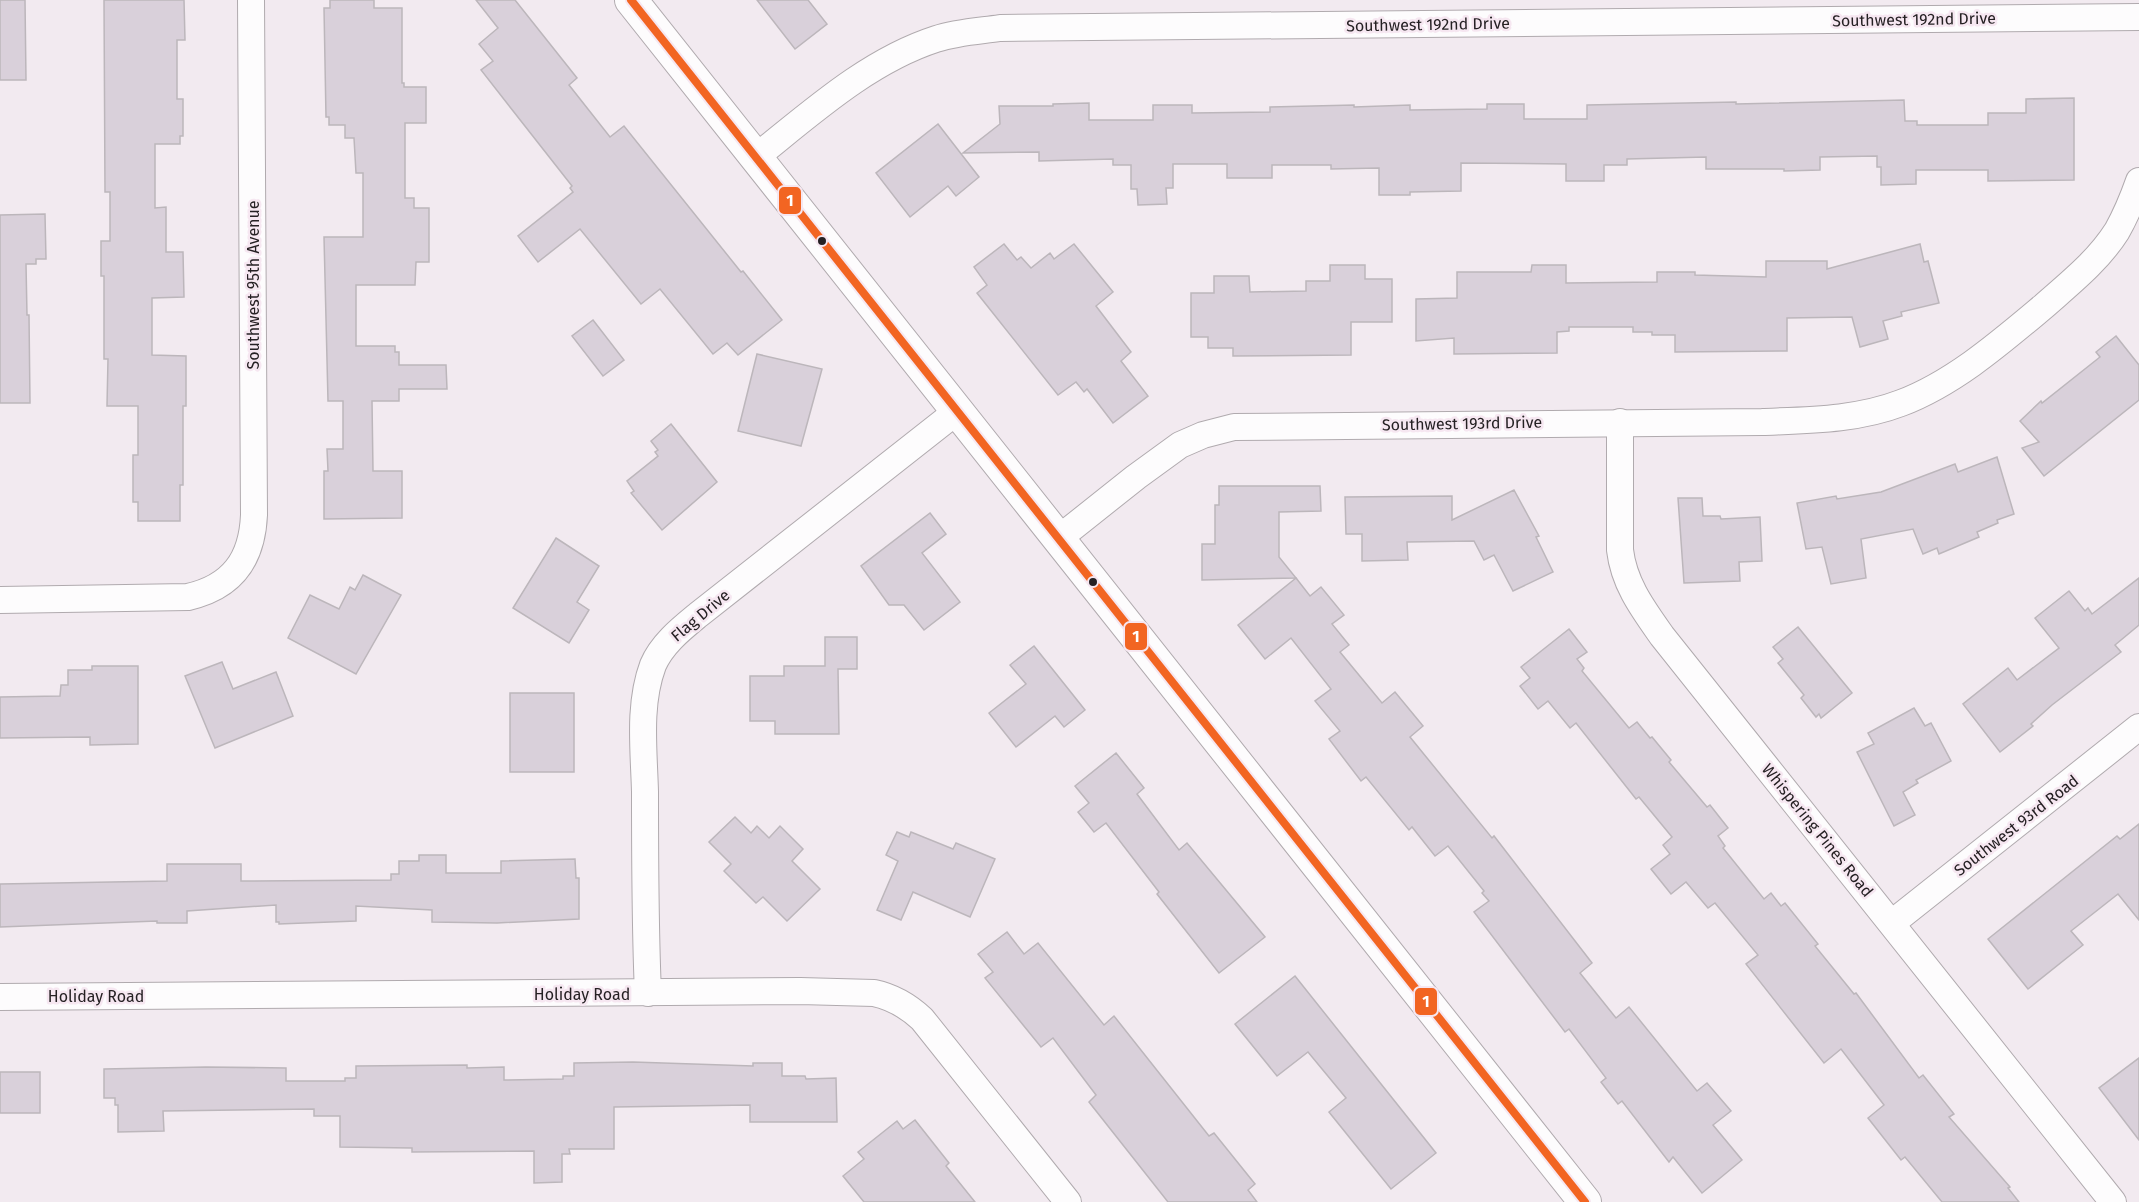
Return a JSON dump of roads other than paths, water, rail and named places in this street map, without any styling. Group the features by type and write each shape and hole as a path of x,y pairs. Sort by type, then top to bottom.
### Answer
{"street":[{"name":"Southwest 95th Avenue","path":"0,600 188,597 202,594 224,582 239,566 250,546 254,515 251,0"},
{"path":"631,0 1585,1202"},
{"name":"Southwest 192nd Drive","path":"756,157 887,59 938,38 991,29 2139,17"},
{"name":"Southwest 193rd Drive","path":"1058,539 1173,449 1226,428 1762,422 1838,418 1900,404 1932,389 1969,364 2029,318 2091,264 2116,232 2131,204 2139,181"},
{"name":"Flag Drive","path":"648,993 644,709 648,681 659,654 670,639 698,615 956,412"},
{"name":"Whispering Pines Road","path":"1620,422 1620,550 1622,567 1631,588 1662,636 2113,1202"},
{"name":"Southwest 93rd Road","path":"1892,923 2139,727"},
{"name":"Holiday Road","path":"0,997 863,991 893,998 912,1010 922,1020 1068,1202"}]}
